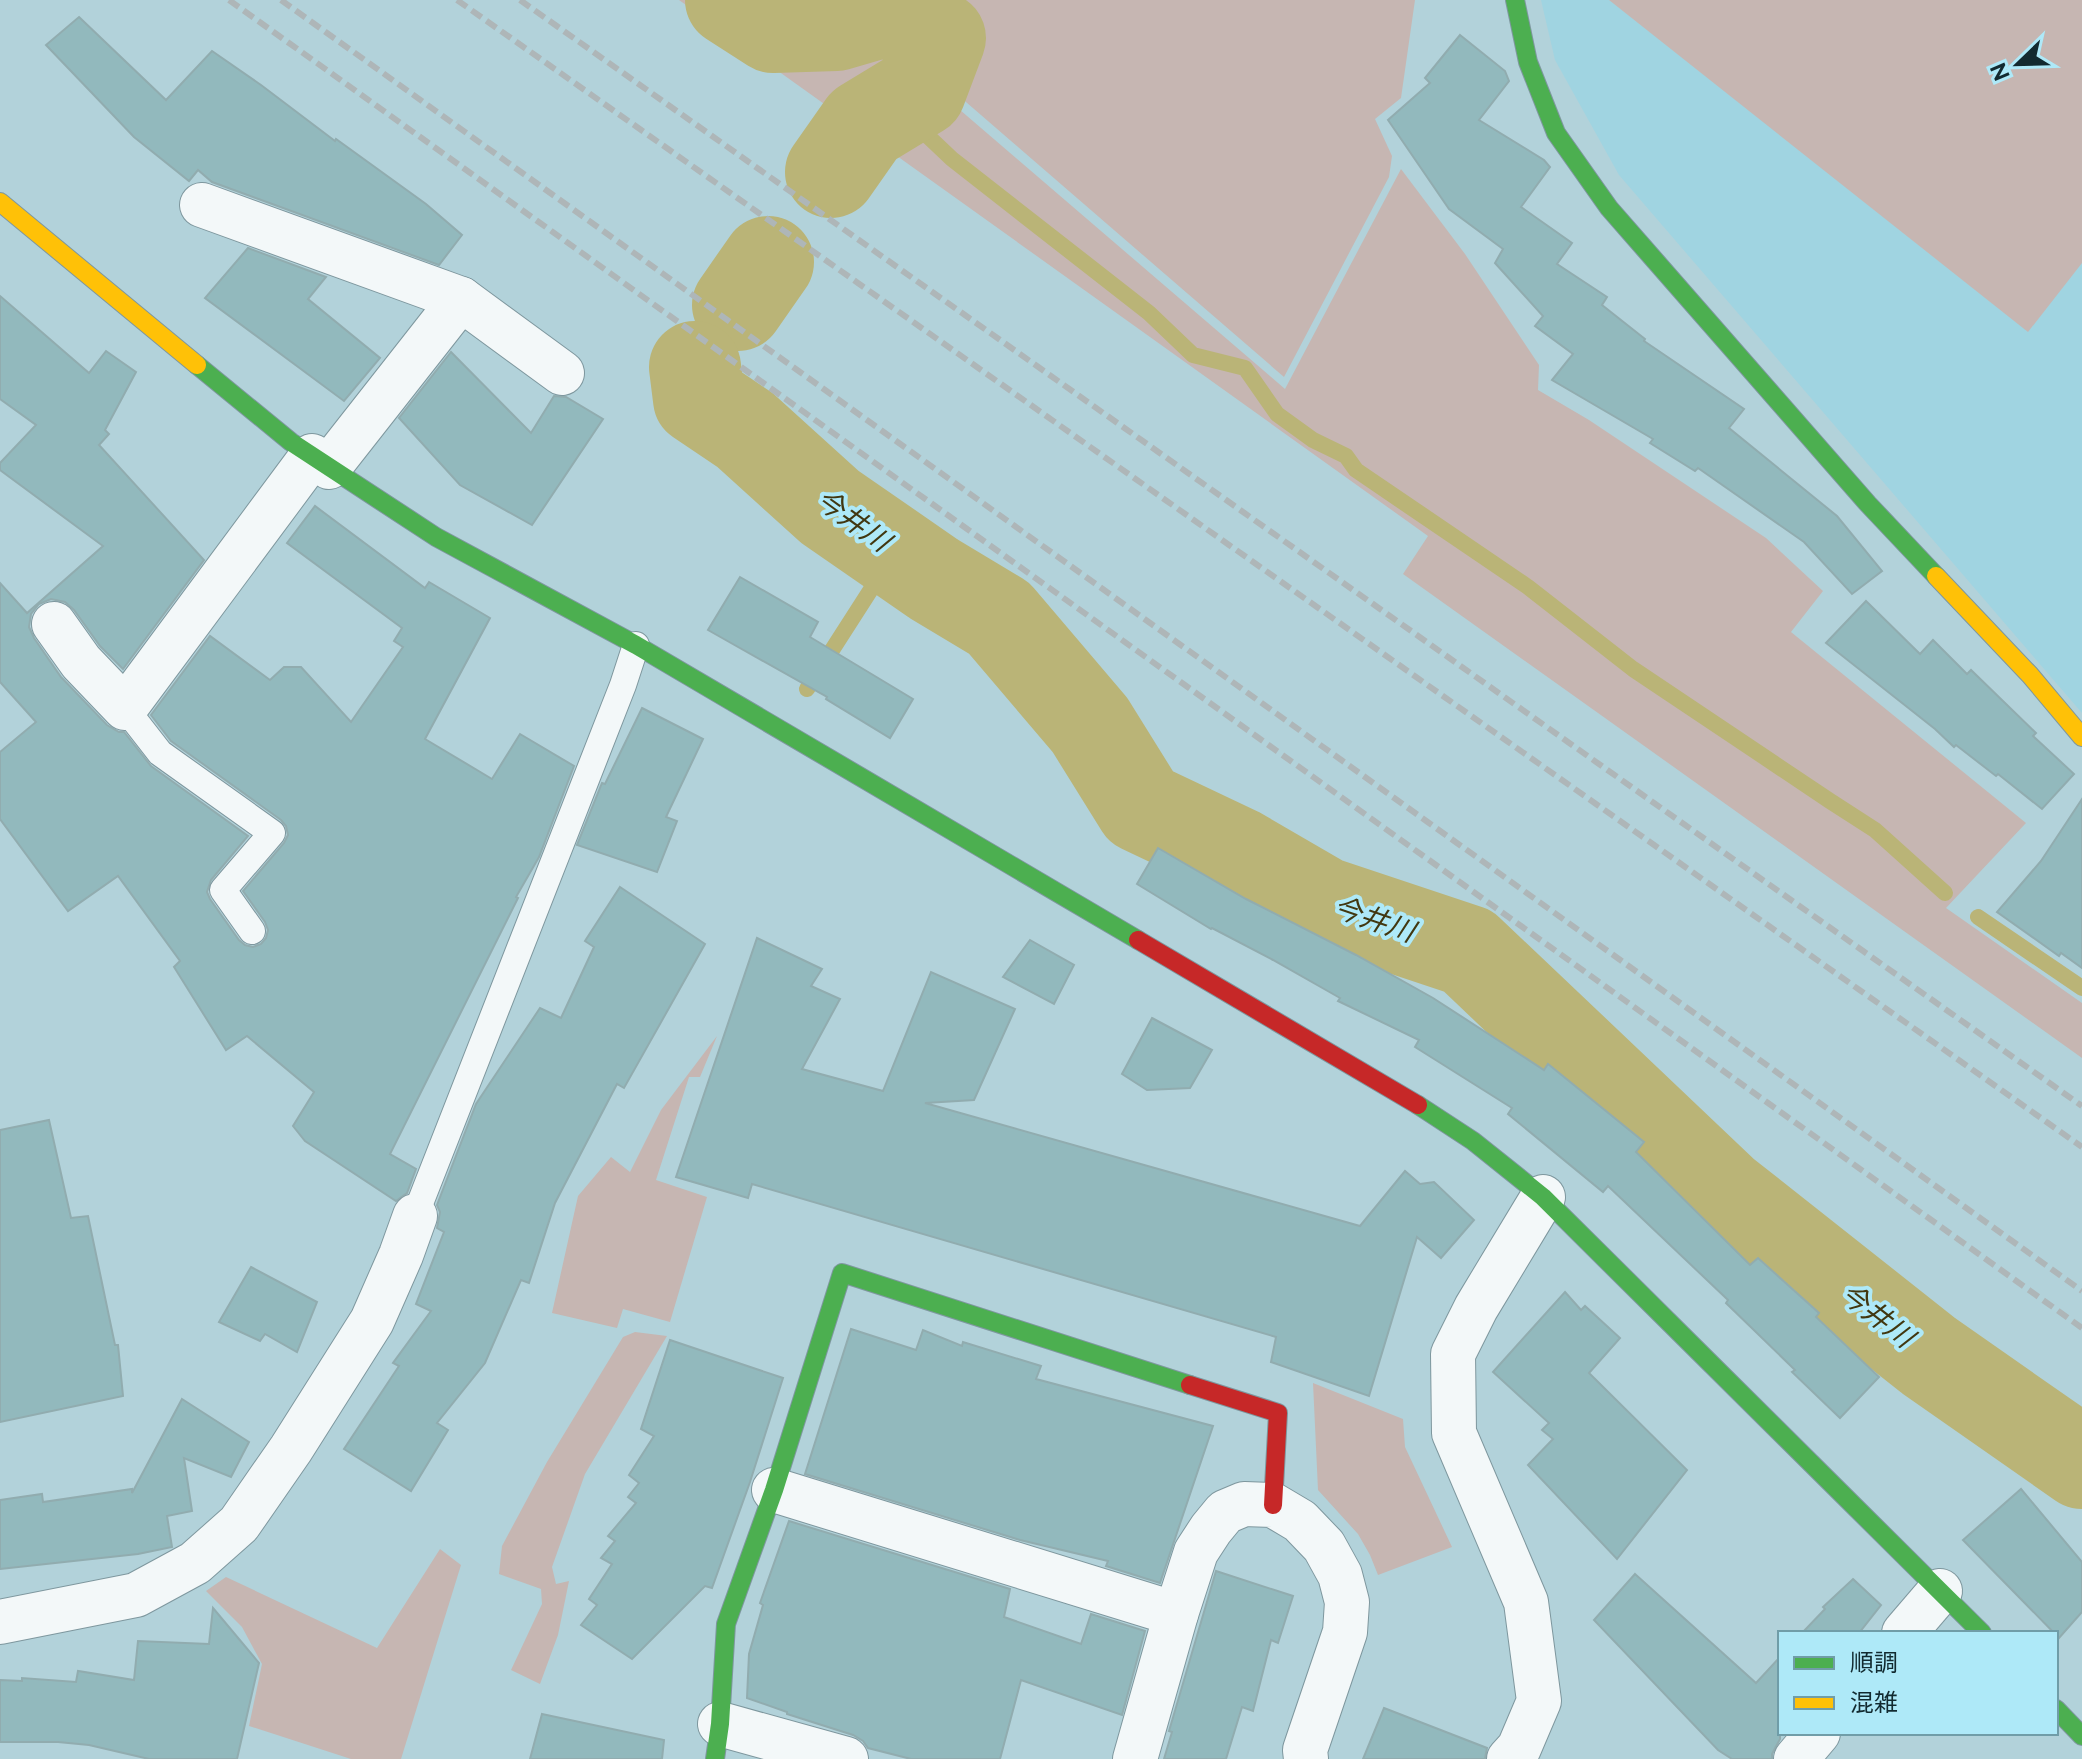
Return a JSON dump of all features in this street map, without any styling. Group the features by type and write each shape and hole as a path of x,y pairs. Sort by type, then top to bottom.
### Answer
{"street":[{"path":"1515,0 1528,62 1556,133 1609,208 1868,504 2030,675 2082,737"},
{"path":"0,202 291,442 436,537 636,645 1413,1101 1473,1141 1543,1197 1980,1631"},
{"path":"202,205 461,299 562,373"},
{"path":"54,624 81,662 125,708 320,462 461,299"},
{"path":"1509,1759 1519,1748 1539,1701 1526,1602 1454,1433 1453,1354 1476,1308 1543,1197"},
{"path":"0,1622 136,1595 195,1563 239,1524 372,1321 415,1216"},
{"path":"846,1759 717,1741 726,1624 774,1490 842,1273 1278,1413 1273,1505"},
{"path":"774,1490 1176,1614"},
{"path":"1135,1759 1196,1552 1225,1512 1244,1504 1273,1505 1300,1521 1324,1546 1340,1575 1347,1602 1345,1632 1305,1750 1306,1759"},
{"path":"1906,1631 1940,1591"},
{"path":"2058,1711 2082,1736"},
{"path":"1796,1759 1816,1735"}],"lane":[{"path":"415,1216 636,645"},
{"path":"125,708 160,753 272,833 223,890 252,931"}],"shaded area":[{"path":"679,0 832,0 1285,389 1401,169 1465,254 1539,365 1538,390 1589,420 1766,538 1823,591 1791,632 2026,823 1946,908 2082,1003 2082,1058 1403,574 1428,536"},
{"path":"848,0 1415,0 1401,98 1375,119 1392,156 1389,177 1284,377"},
{"path":"1541,0 2082,0 2082,713 1619,175 1555,60"},
{"path":"1609,0 2082,0 2082,263 2028,332"},
{"path":"717,1036 700,1077 689,1077 656,1180 707,1197 670,1322 623,1309 617,1328 552,1313 578,1196 611,1157 630,1172 661,1110"},
{"path":"635,1332 667,1336 585,1474 552,1567 556,1584 569,1581 558,1635 540,1684 511,1670 542,1604 541,1589 499,1574 502,1546 547,1462 623,1337"},
{"path":"1313,1383 1403,1419 1405,1447 1452,1547 1378,1575 1358,1534 1318,1490"},
{"path":"440,1549 461,1565 401,1759 351,1759 249,1726 262,1664 242,1627 206,1591 226,1577 377,1648"}],"building":[{"path":"79,17 166,100 212,51 426,204 462,235 439,265 212,182 198,170 189,181 134,137 46,45"},
{"path":"1460,35 1505,71 1509,81 1479,120 1544,160 1550,167 1521,207 1572,243 1557,264 1607,297 1602,305 1644,341 1744,409 1729,428 1837,516 1882,571 1852,594 1804,542 1698,468 1695,471 1650,443 1653,439 1552,380 1573,354 1535,326 1543,316 1495,263 1503,249 1449,209 1388,120 1430,83 1425,78"},
{"path":"248,248 326,277 308,299 380,358 344,401 205,298"},
{"path":"0,296 89,373 106,351 136,372 105,430 109,434 99,445 204,560 123,669 65,602 51,599 39,604 31,614 29,627 61,677 107,725 124,732 151,766 248,836 211,880 207,892 245,945 253,947 261,944 268,930 243,891 284,843 288,835 286,826 171,741 151,715 210,636 270,680 284,667 301,667 351,722 403,647 394,641 402,628 287,543 315,506 425,588 429,582 490,618 425,739 492,779 520,734 574,766 539,857 516,897 390,1154 416,1169 407,1193 396,1201 305,1141 293,1126 314,1092 247,1036 226,1050 174,967 180,961 118,876 68,911 0,819 0,752 36,722 0,682 0,583 27,613 103,546 0,470 0,463 36,425 0,399"},
{"path":"451,352 531,433 554,396 566,397 603,419 532,525 460,485 399,418"},
{"path":"740,577 818,622 810,637 913,699 890,738 827,697 708,630"},
{"path":"1866,601 1920,654 1933,640 1967,674 1971,670 2074,774 2042,809 1998,774 1996,776 1956,745 1954,747 1826,643"},
{"path":"642,708 703,739 666,817 677,821 657,872 577,845 602,783 605,784"},
{"path":"2082,799 2082,968 2061,953 2059,956 1997,912 2041,861"},
{"path":"1158,848 1246,899 1433,998 1544,1070 1548,1064 1644,1142 1636,1152 1750,1265 1758,1258 1819,1313 1816,1317 1879,1377 1840,1418 1726,1303 1728,1300 1608,1186 1603,1192 1508,1114 1512,1108 1415,1047 1419,1040 1338,1001 1340,998 1211,929 1137,884"},
{"path":"620,887 705,944 624,1088 617,1084 555,1203 529,1283 521,1280 485,1363 437,1423 448,1430 411,1491 344,1449 399,1366 393,1363 431,1311 416,1304 444,1232 437,1228 440,1212 437,1205 476,1104 540,1008 561,1018 594,947 585,941"},
{"path":"757,938 822,969 811,986 840,999 802,1069 883,1091 931,972 1015,1009 974,1100 925,1103 1360,1226 1405,1171 1420,1184 1434,1182 1474,1220 1441,1258 1417,1237 1369,1396 1271,1362 1276,1337 752,1184 748,1198 676,1177"},
{"path":"1030,940 1074,965 1054,1004 1003,977"},
{"path":"1152,1018 1212,1050 1190,1088 1147,1090 1122,1074"},
{"path":"49,1120 71,1218 88,1216 115,1345 118,1345 123,1396 0,1422 0,1130"},
{"path":"251,1267 317,1302 297,1352 265,1334 260,1341 219,1322"},
{"path":"1565,1292 1581,1310 1585,1306 1620,1338 1589,1373 1687,1470 1617,1559 1528,1465 1553,1439 1542,1430 1549,1423 1493,1372"},
{"path":"851,1329 916,1350 923,1330 962,1346 963,1342 1041,1366 1036,1379 1213,1426 1160,1583 1106,1566 1108,1561 1020,1540 805,1474"},
{"path":"670,1340 783,1378 712,1588 705,1586 632,1659 581,1625 597,1605 589,1599 612,1564 601,1558 615,1541 608,1536 636,1503 628,1497 639,1483 629,1475 654,1436 641,1429"},
{"path":"182,1399 249,1442 231,1477 184,1458 192,1511 167,1516 172,1547 138,1554 0,1569 0,1500 42,1494 43,1502 132,1489 132,1493"},
{"path":"2021,1489 2082,1562 2082,1612 2059,1638 2058,1631 2052,1631 1963,1540"},
{"path":"789,1521 1010,1589 1004,1617 1081,1644 1091,1614 1145,1631 1122,1715 1021,1680 1000,1759 911,1759 868,1748 853,1735 747,1698 749,1654 763,1605 760,1603"},
{"path":"1216,1571 1293,1596 1278,1643 1271,1640 1253,1711 1242,1707 1226,1759 1164,1759 1172,1732 1169,1731"},
{"path":"1635,1574 1756,1683 1778,1659 1780,1739 1772,1759 1732,1759 1718,1750 1594,1620"},
{"path":"1853,1579 1881,1605 1861,1631 1804,1631 1825,1609 1823,1607"},
{"path":"213,1608 259,1663 237,1759 149,1759 89,1745 0,1742 0,1680 22,1681 22,1678 76,1682 78,1671 134,1680 138,1641 209,1644"},
{"path":"1384,1708 1487,1748 1485,1759 1363,1759"},
{"path":"542,1714 664,1740 662,1759 530,1759"}],"waterway":[{"name":"今井川","path":"731,0 773,27 836,25 891,9 940,38 920,91 864,125 831,172"},
{"path":"896,106 952,159 1149,313 1193,355 1245,368 1277,414 1313,440 1346,456 1356,470 1528,587 1633,669 1875,830 1945,893"},
{"name":"今井川","path":"738,305 768,262"},
{"name":"今井川","path":"695,367 699,399 745,430 830,507 934,579 999,618 1090,725 1141,807 1238,853 1324,903 1468,951 1724,1194 1929,1356 2082,1463"},
{"path":"807,689 895,552"},
{"path":"1978,917 2082,988"}],"railway":[{"path":"229,0 2082,1328"},
{"path":"281,0 2082,1291"},
{"path":"457,0 2082,1147"},
{"path":"520,0 2082,1106"}],"traffic: fast":[{"path":"1515,0 1528,62 1556,133 1609,208 1868,504 1936,576"},
{"path":"197,365 291,442 436,537 636,645 1138,940"},
{"path":"1418,1105 1473,1141 1543,1197 1980,1631"},
{"path":"715,1759 726,1624 774,1490 842,1273 1190,1385"},
{"path":"2058,1711 2082,1736"}],"traffic: slow":[{"path":"0,202 197,365"},
{"path":"1936,576 2030,675 2082,737"}],"traffic: jam":[{"path":"1138,940 1418,1105"},
{"path":"1190,1385 1278,1413 1273,1505"}]}
